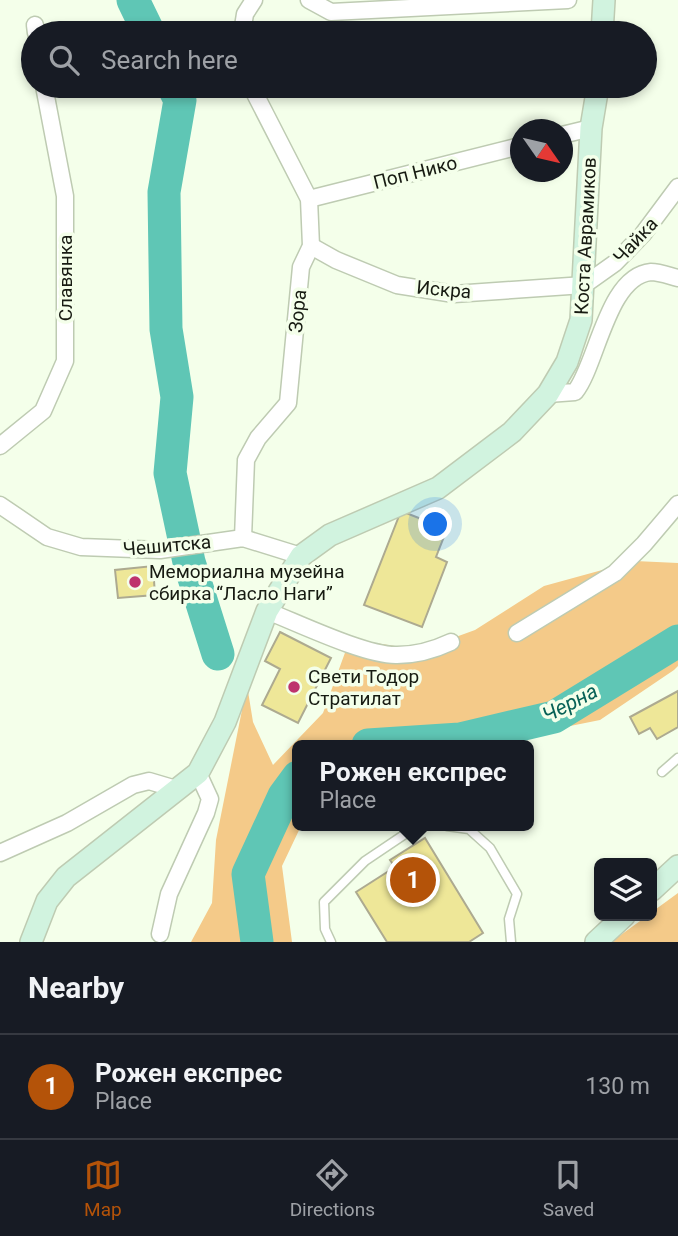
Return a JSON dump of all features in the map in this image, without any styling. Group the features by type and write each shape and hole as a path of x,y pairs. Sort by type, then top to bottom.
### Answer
{"street":[{"path":"244,21 254,0"},
{"path":"309,0 331,12 568,0"},
{"path":"603,21 604,0"},
{"name":"Славянка","path":"0,446 43,411 65,361 65,196 46,98"},
{"name":"Зора","path":"243,538 246,460 258,439 288,403 301,267 311,246 309,199 257,98"},
{"name":"Коста Аврамиков","path":"34,938 47,901 66,877 198,772 225,722 267,611 301,555 330,535 438,488 512,432 548,394 567,362 578,331 584,285 591,128 596,98"},
{"path":"573,132 591,128"},
{"name":"Поп Нико","path":"309,199 510,149"},
{"name":"Чайка","path":"584,285 615,263 643,234 678,187"},
{"name":"Искра","path":"311,246 336,260 397,285 454,294 584,285"},
{"path":"548,394 575,392 583,382 598,338 614,304 636,278 652,272 678,278"},
{"path":"517,633 615,573 678,504"},
{"name":"Чешитска","path":"0,505 47,537 81,547 160,550 200,542 243,538 301,555"},
{"path":"267,611 363,647 395,656 430,651 451,642"},
{"path":"160,934 169,894 210,799 198,772"},
{"path":"0,853 67,823 133,785 149,781 176,789"},
{"path":"657,885 678,866"},
{"path":"596,942 619,921"}],"lane":[{"path":"662,772 678,758"},
{"path":"331,942 325,929 324,902 365,861 410,831"},
{"path":"472,831 490,848 517,894 509,919 512,942"}],"shaded area":[{"path":"635,561 678,563 678,666 600,720 501,740 297,740 323,713 350,639 420,650 475,630 544,586"},
{"path":"247,685 253,722 273,765 292,745 292,831 299,831 282,866 292,942 191,942 212,903 216,840"},
{"path":"678,893 678,942 611,942 640,921 657,921 657,908"}],"building":[{"path":"401,511 447,529 436,557 447,562 422,627 364,605"},
{"name":"Мемориална музейна сбирка “Ласло Наги”","path":"153,566 155,595 118,598 115,570"},
{"name":"Свети Тодор Стратилат","path":"280,632 331,658 298,723 262,705 280,669 265,661"},
{"path":"678,691 678,727 657,739 650,728 639,734 630,717"},
{"path":"425,838 483,933 469,942 387,942 356,892 395,867 390,860"}],"waterway":[{"path":"133,0 143,21"},
{"path":"179,98 164,192 166,329 177,397 170,473 189,562 218,654"},
{"name":"Черна","path":"445,740 460,739 554,717 678,641"},
{"name":"Черна","path":"257,942 248,874 284,796 292,785"}],"place":[{"name":"Мемориална музейна сбирка “Ласло Наги”","path":"135,582"},
{"name":"Свети Тодор Стратилат","path":"294,687"},
{"name":"Рожен експрес","path":"413,880"}]}
